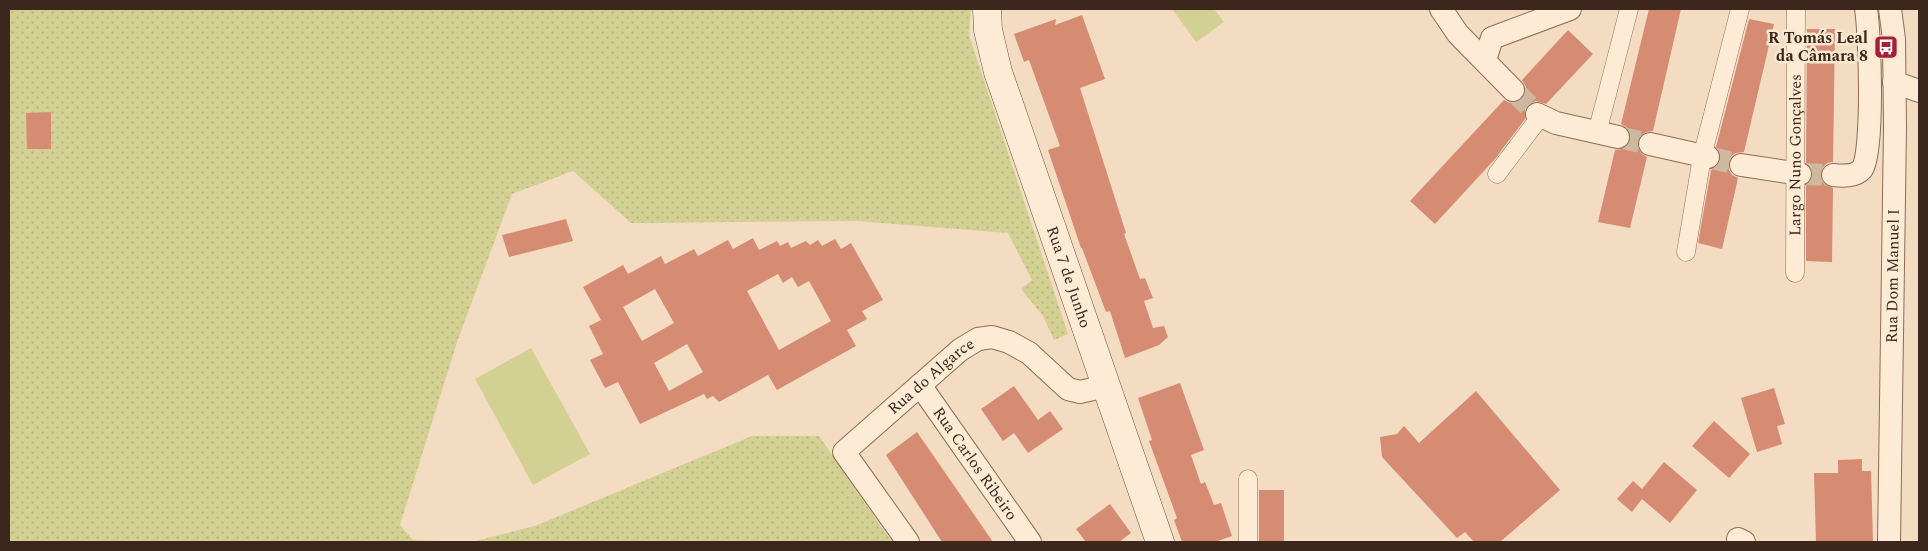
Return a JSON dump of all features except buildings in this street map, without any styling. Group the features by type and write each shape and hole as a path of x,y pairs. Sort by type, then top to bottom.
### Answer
{"main road":[{"name":"Rua 7 de Junho","path":"987,9 988,30 998,72 1160,542"}],"street":[{"path":"1441,9 1458,34 1513,90"},
{"path":"1485,60 1492,38 1570,9"},
{"path":"1497,174 1538,116 1556,123 1608,135 1629,9"},
{"path":"1686,252 1705,157 1740,9"},
{"name":"Largo Nuno Gonçalves","path":"1795,273 1798,174 1796,9"},
{"path":"1833,176 1847,176 1860,171 1866,163 1870,54 1866,9"},
{"name":"Rua Dom Manuel I","path":"1889,542 1894,82 1894,39 1890,9"},
{"path":"1894,82 1919,91"},
{"path":"1650,144 1705,157"},
{"path":"1741,165 1798,174"},
{"name":"Rua do Algarce","path":"908,542 844,452 960,350 978,339 992,337 1009,342 1029,353 1068,389 1080,392 1106,386"},
{"name":"Rua Carlos Ribeiro","path":"920,385 1030,542"},
{"path":"1248,479 1248,542"}],"shaded area":[{"path":"9,9 971,9 969,35 1068,334 1054,340 1043,316 1021,289 1032,280 1008,233 857,221 631,223 573,171 512,194 457,342 400,525 413,540 463,542 9,542"},
{"path":"1172,9 1214,9 1224,22 1196,42"},
{"path":"531,348 590,454 533,485 475,379"},
{"path":"752,436 819,436 892,542 472,542 535,526"}],"tunnel":[{"path":"1513,90 1537,114"},
{"path":"1618,137 1650,144"},
{"path":"1708,157 1741,165"},
{"path":"1800,174 1833,175"}],"place":[{"name":"R Tomás Leal da Câmara 8","path":"1886,47"}]}
